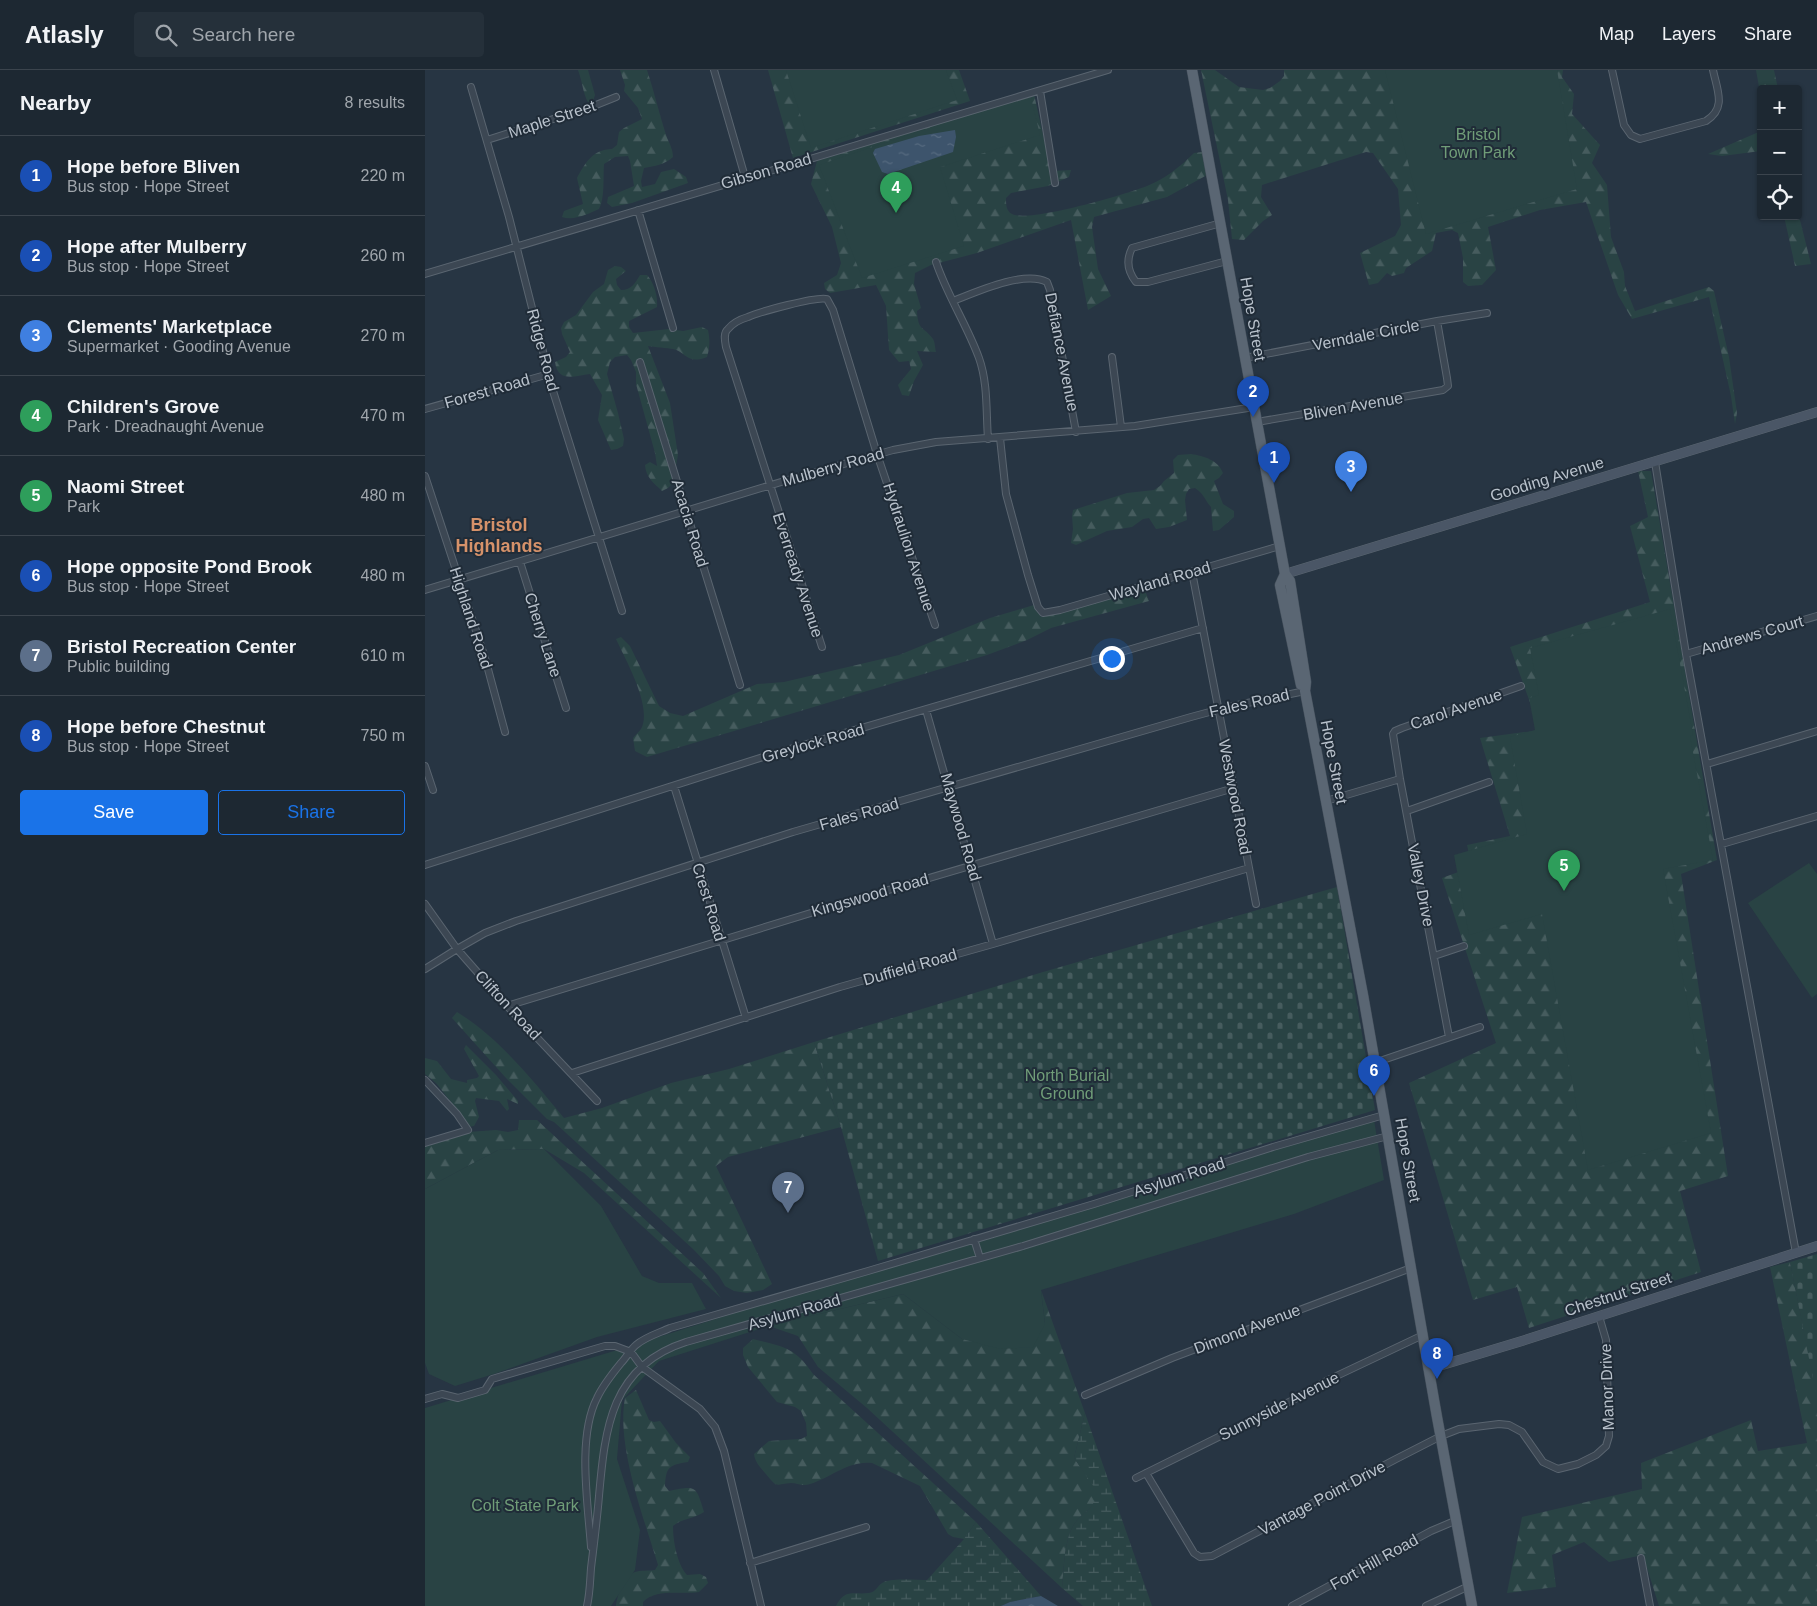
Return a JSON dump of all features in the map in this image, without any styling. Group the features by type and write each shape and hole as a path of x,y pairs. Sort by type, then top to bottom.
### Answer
{"main road":[{"name":"Hope Street","path":"1192,70 1285,574 1280,585 1300,683 1305,690 1326,801 1472,1606"},
{"name":"Gooding Avenue","path":"1285,574 1817,412"},
{"name":"Chestnut Street","path":"1429,1368 1817,1246"}],"street":[{"path":"714,70 745,177"},
{"name":"Gibson Road","path":"425,274 1108,70"},
{"path":"1612,70 1624,125 1631,135 1640,139 1706,121 1713,117 1718,110 1719,99 1713,70"},
{"name":"Ridge Road","path":"471,87 575,466 622,611"},
{"path":"1040,91 1055,183"},
{"name":"Maple Street","path":"487,140 591,107 616,97"},
{"path":"638,210 673,328"},
{"path":"1221,223 1132,248 1128,256 1129,270 1136,282 1148,282 1227,260"},
{"path":"936,262 942,281 979,359 985,390 988,438"},
{"name":"Defiance Avenue","path":"953,301 1011,281 1037,278 1047,282 1077,432"},
{"name":"Hydraulion Avenue","path":"726,330 736,322 749,316 811,300 827,299 833,310 877,454 935,626"},
{"name":"Verndale Circle","path":"1245,358 1487,313"},
{"name":"Bliven Avenue","path":"1257,422 1440,391 1448,386 1437,321"},
{"name":"Everready Avenue","path":"726,330 726,347 822,647"},
{"path":"1111,357 1121,427"},
{"name":"Acacia Road","path":"640,362 740,684"},
{"name":"Forest Road","path":"425,409 549,374"},
{"name":"Mulberry Road","path":"425,590 877,454 929,443 1077,432 1254,407"},
{"name":"Wayland Road","path":"1000,438 1005,494 1041,612 1046,613 1060,610 1280,546"},
{"path":"1655,462 1686,654 1796,1253"},
{"name":"Highland Road","path":"425,476 485,658 505,732"},
{"name":"Cherry Lane","path":"520,562 566,708"},
{"name":"Westwood Road","path":"1192,572 1255,904"},
{"name":"Andrews Court","path":"1686,654 1817,616"},
{"name":"Greylock Road","path":"425,865 763,758 1203,628"},
{"name":"Carol Avenue","path":"1393,734 1402,728 1521,686"},
{"name":"Fales Road","path":"425,969 485,934 515,921 793,832 1218,710 1305,690"},
{"name":"Maywood Road","path":"926,710 972,865 993,944"},
{"path":"1707,764 1817,731"},
{"name":"Valley Drive","path":"1393,734 1449,1037"},
{"path":"425,766 433,790"},
{"path":"1326,801 1400,779"},
{"path":"1407,810 1489,782"},
{"name":"Crest Road","path":"674,786 746,1018"},
{"name":"Kingswood Road","path":"507,1006 721,940 1234,788"},
{"path":"1722,844 1817,816"},
{"name":"Duffield Road","path":"572,1073 840,987 1249,868"},
{"name":"Clifton Road","path":"425,904 457,949 507,1006 597,1101"},
{"path":"1434,956 1464,946"},
{"path":"1374,1063 1480,1027"},
{"path":"425,1080 457,1114 468,1130 425,1143"},
{"name":"Asylum Road","path":"631,1352 635,1346 670,1328 1094,1204 1273,1147 1384,1115"},
{"name":"Asylum Road","path":"642,1367 658,1354 686,1342 980,1258 1308,1158 1388,1136"},
{"path":"974,1239 980,1258"},
{"name":"Dimond Avenue","path":"1085,1395 1171,1358 1411,1268"},
{"name":"Manor Drive","path":"1441,1436 1459,1429 1499,1424 1509,1425 1522,1432 1543,1462 1558,1469 1578,1464 1602,1450 1609,1440 1610,1418 1606,1340 1599,1316"},
{"name":"Sunnyside Avenue","path":"1136,1478 1295,1399 1328,1380 1423,1335"},
{"path":"425,1399 443,1394 457,1398 485,1390 492,1379 605,1346 615,1346 631,1352 642,1367 700,1409 715,1427 724,1451 761,1606"},
{"path":"591,1573 586,1474 589,1422 596,1399 603,1387 631,1352"},
{"path":"587,1606 607,1428 613,1407 619,1396 642,1367"},
{"name":"Vantage Point Drive","path":"1146,1474 1195,1552 1202,1557 1212,1556 1441,1436"},
{"name":"Fort Hill Road","path":"1293,1606 1431,1531 1457,1520"},
{"path":"750,1563 866,1527"},
{"path":"1641,1558 1650,1606"},
{"path":"1426,1606 1469,1586"}],"green space":[{"path":"578,70 588,70 595,95 591,107 588,103"},
{"path":"620,70 647,70 672,151 673,157 666,162 644,168 641,181 642,187 655,184 661,172 674,169 686,177 688,183 632,203 612,207 607,203 608,197 634,186 628,156 615,157 604,164 603,193 599,209 576,218 562,217 564,211 583,204 577,178 590,158 600,151 612,149 617,145 619,132 642,119 638,108 624,91 625,85"},
{"path":"768,70 959,70 970,101 793,158"},
{"path":"786,70 946,70 957,100 811,148"},
{"path":"1201,70 1215,70 1239,87 1263,90 1270,88 1280,81 1284,76 1284,70 1563,70 1562,77 1574,94 1572,114 1600,145 1592,163 1607,185 1611,237 1624,272 1625,286 1635,311 1709,287 1714,291 1729,357 1737,413 1735,424 1731,396 1709,297 1632,319 1618,295 1586,202 1540,210 1488,227 1496,270 1482,285 1468,286 1463,282 1463,258 1458,233 1452,230 1436,233 1432,251 1406,268 1404,273 1392,276 1387,273 1378,283 1369,285 1360,253 1395,236 1401,225 1398,189 1373,153 1366,152 1262,185 1261,197 1272,215 1263,221 1244,240 1232,239 1228,200"},
{"name":"Bristol Town Park","path":"1385,70 1557,70 1577,189 1426,234"},
{"path":"1756,70 1774,70 1777,85 1759,85"},
{"path":"1030,94 1040,135 940,167 964,246 862,278 819,165"},
{"path":"1034,94 1051,171 1071,170 1069,177 1048,186 1011,193 1006,198 1006,203 1007,209 1012,214 1022,216 1037,215 1100,201 1136,190 1166,176 1194,153 1202,152 1209,174 1167,197 1094,217 1092,227 1098,269 1111,296 1088,310 1071,220 977,253 931,265 915,273 914,284 921,308 917,311 920,326 933,339 936,352 917,351 923,365 914,381 909,396 902,395 898,385 911,369 909,361 899,362 889,350 886,306 876,285 830,293 825,289 824,283 837,275 841,263 832,227 811,184 817,161"},
{"path":"1757,133 1757,152 1722,156 1708,154"},
{"path":"1785,220 1800,220 1811,264 1795,266"},
{"path":"615,266 621,267 626,271 616,279 617,285 621,290 631,287 640,275 647,275 655,290 657,307 629,321 629,327 633,333 669,329 683,331 702,327 708,330 709,344 707,357 700,359 691,359 673,349 648,346 670,403 678,455 673,483 662,491 651,480 646,470 645,465 650,462 657,466 655,453 636,384 636,372 627,355 615,357 610,362 607,374 624,439 623,446 611,450 598,420 602,395 590,374 573,377 563,376 559,373 555,362 566,357 570,352 562,334 561,328 564,322 576,315 593,292 604,284 608,270"},
{"path":"1191,454 1206,457 1218,465 1223,473 1214,481 1223,504 1234,511 1234,517 1219,530 1213,531 1211,507 1203,495 1195,488 1189,489 1186,494 1187,520 1169,527 1156,529 1149,518 1143,519 1132,527 1107,531 1076,545 1071,543 1073,510 1127,493 1154,490 1174,473 1173,460 1178,455"},
{"path":"1638,471 1651,471 1717,860 1681,874 1728,1176 1680,1191 1701,1272 1529,1328 1517,1287 1473,1300 1409,1083 1496,1043 1442,878 1472,867 1467,845 1510,836 1480,738 1540,730 1510,647 1650,602 1630,526 1648,517"},
{"path":"1144,588 1149,601 1051,628 1027,640 987,655 647,757 635,751 633,738 641,729 644,720 643,708 641,696 631,670 616,639 621,637 630,646 659,706 670,713 683,716 757,684 784,682 899,655 990,618 1034,605 1041,617"},
{"path":"1670,609 1693,735 1690,736 1713,860 1663,869 1711,1133 1588,1170 1542,914 1469,935 1454,855 1527,834 1510,737 1535,730 1529,698 1539,695 1530,648"},
{"path":"1809,863 1817,874 1817,994 1812,998 1748,903"},
{"name":"North Burial Ground","path":"1337,887 1375,1110 878,1261 841,1127 814,1042 1043,972"},
{"path":"457,1012 472,1022 501,1047 527,1074 564,1118 602,1108 671,1083 729,1069 814,1042 841,1127 728,1157 716,1166 772,1284 763,1290 747,1293 734,1291 725,1286 719,1276 693,1249 554,1122 547,1119 506,1078 452,1018"},
{"path":"466,1045 496,1075 518,1101 518,1104 507,1099 509,1109 507,1111 499,1101 476,1098 479,1117 474,1126 468,1127 462,1116 436,1083 425,1074 425,1058 437,1061 451,1079 467,1083 467,1080 477,1078 479,1076 464,1049"},
{"name":"Colt State Park","path":"1373,1114 1384,1180 1294,1214 1041,1290 1045,1324 1033,1347 1000,1349 962,1339 903,1294 769,1326 659,1361 622,1400 617,1459 640,1530 635,1570 611,1606 425,1606 425,1408 868,1271 1094,1204"},
{"path":"519,1120 537,1120 703,1273 721,1298 584,1173 544,1149 498,1150 425,1189 425,1145 468,1132 496,1130 508,1132 518,1130"},
{"path":"544,1149 601,1206 642,1276 659,1283 692,1283 706,1309 597,1337 455,1386 429,1374 425,1363 425,1189 498,1150"},
{"path":"1817,1254 1817,1399 1790,1262"},
{"path":"1790,1262 1817,1396 1817,1606 1659,1606 1643,1555 1609,1562 1584,1542 1552,1555 1556,1587 1507,1593 1522,1517 1642,1489 1641,1463 1751,1420 1758,1451 1807,1443 1770,1267"},
{"path":"1041,1290 1085,1413 1074,1458 1099,1493 1094,1503 1071,1529 1065,1554 1062,1588 867,1408 818,1367 798,1336 769,1326 903,1294 962,1339 1045,1324"},
{"path":"753,1339 780,1346 800,1358 813,1374 976,1522 964,1539 948,1534 920,1486 872,1463 855,1464 807,1485 791,1483 778,1485 774,1483 755,1460 754,1454 769,1441 801,1439 807,1436 806,1423 801,1411 795,1407 777,1402 748,1367 743,1355 743,1348"},
{"path":"636,1390 649,1420 654,1422 660,1421 676,1443 690,1457 688,1462 677,1464 670,1468 666,1475 665,1486 669,1491 690,1488 697,1492 704,1512 680,1521 673,1526 674,1538 678,1559 687,1575 700,1574 706,1577 708,1583 699,1592 662,1593 655,1595 643,1602 643,1606 616,1606 624,1582 631,1574 637,1571 655,1570 658,1565 633,1482 624,1438 623,1417 625,1398"},
{"path":"1085,1413 1152,1606 1083,1606 1062,1588 1065,1554 1071,1529 1091,1507 1098,1493 1074,1458"},
{"path":"976,1522 1041,1596 1010,1602 1001,1606 836,1606 839,1600 846,1595 872,1592 882,1583 888,1581 927,1580 964,1539"}],"water":[{"path":"955,130 956,137 953,152 888,174 882,172 873,153 875,149 919,136"},
{"path":"1041,1596 1058,1606 1001,1606 1010,1602"}],"place":[{"name":"Children's Grove","path":"896,213"},
{"name":"Hope after Mulberry","path":"1253,417"},
{"name":"Hope before Bliven","path":"1274,483"},
{"name":"Clements' Marketplace","path":"1351,492"},
{"name":"Naomi Street","path":"1564,891"},
{"name":"Hope opposite Pond Brook","path":"1374,1096"},
{"name":"Bristol Recreation Center","path":"788,1213"},
{"name":"Hope before Chestnut","path":"1437,1379"}],"district":[{"name":"Bristol Highlands","path":"499,535"}]}
